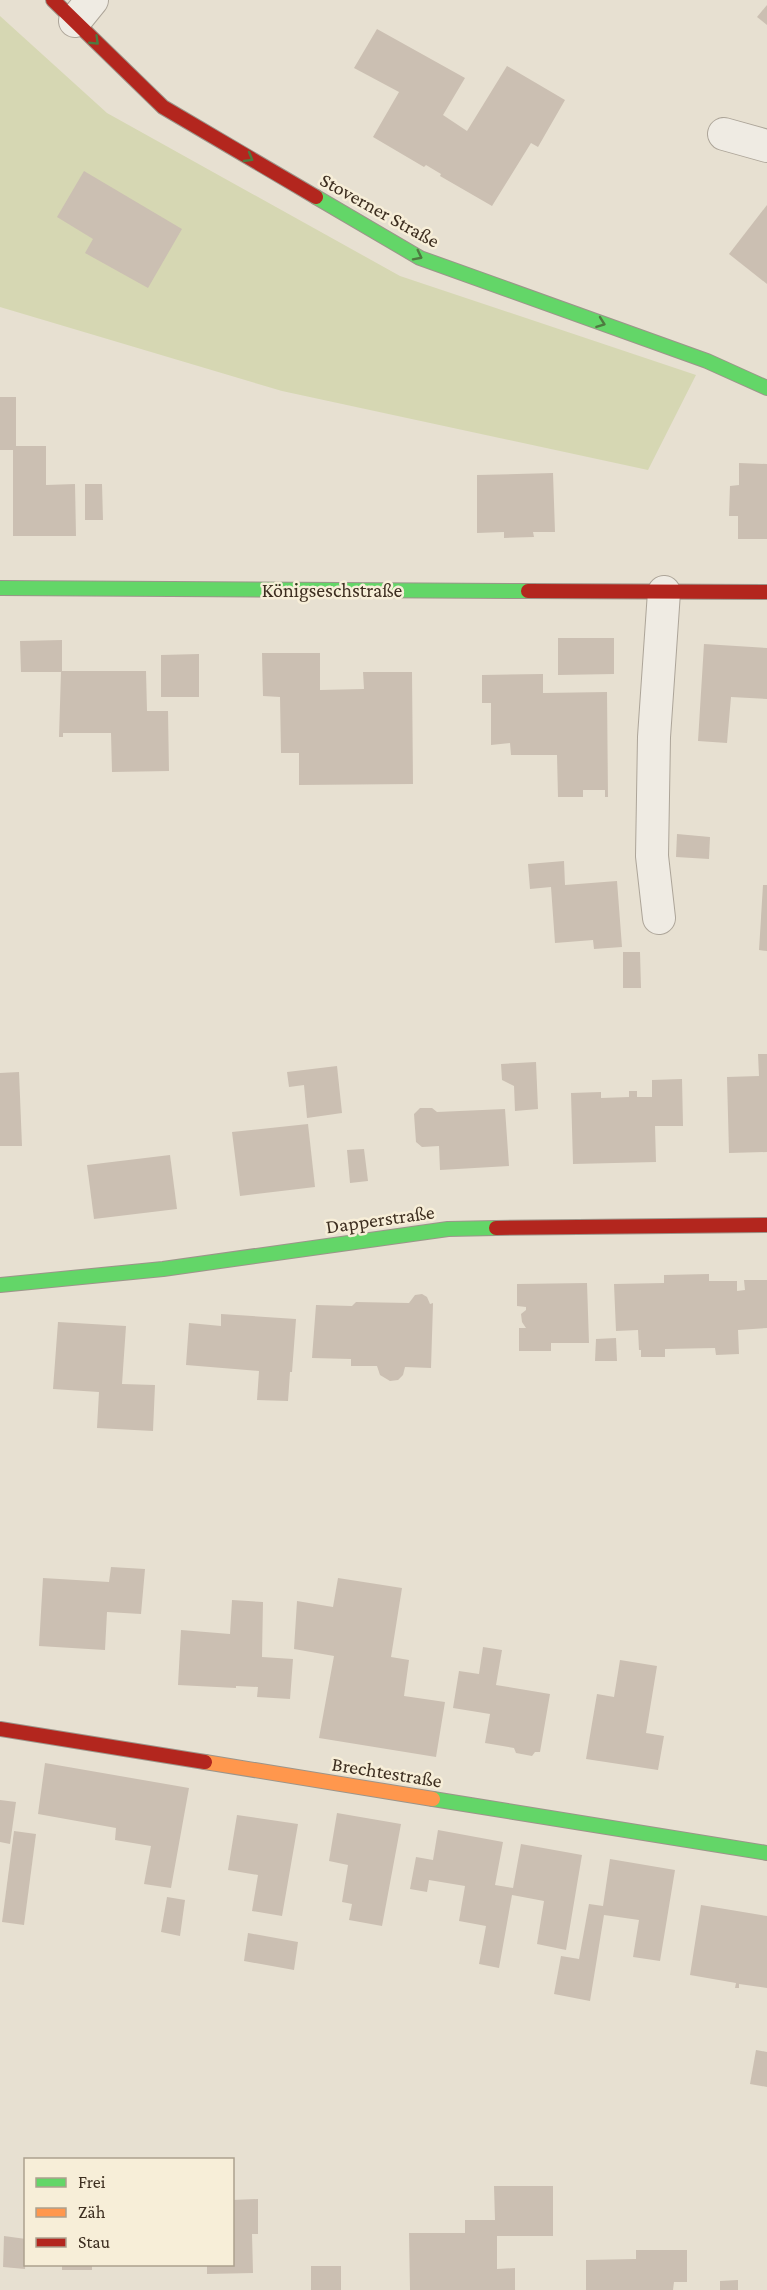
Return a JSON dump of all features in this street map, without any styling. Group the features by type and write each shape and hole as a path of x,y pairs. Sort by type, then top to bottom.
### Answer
{"street":[{"name":"Stoverner Straße","path":"53,0 84,11 163,107 420,258 707,361 767,388"},
{"path":"724,134 767,146"},
{"name":"Königseschstraße","path":"0,588 767,592"},
{"path":"659,918 652,856 654,736 664,592"},
{"name":"Dapperstraße","path":"0,1285 163,1269 448,1229 767,1225"},
{"name":"Brechtestraße","path":"0,1729 767,1853"}],"green space":[{"path":"0,16 107,113 400,276 696,375 648,470 282,391 0,307"}],"building":[{"path":"767,5 767,25 757,17"},
{"path":"377,29 465,78 443,115 467,131 507,66 565,100 538,147 531,143 492,206 440,176 441,174 426,165 424,167 373,137 399,92 354,68"},
{"path":"84,171 182,229 148,288 85,253 93,239 57,217"},
{"path":"767,205 767,284 729,254"},
{"path":"0,397 16,397 16,446 46,446 46,485 75,484 76,536 13,536 13,450 0,450"},
{"path":"739,463 767,464 767,539 738,539 738,516 729,516 730,486 739,485"},
{"path":"553,473 555,532 533,532 534,537 504,538 504,532 477,533 477,475"},
{"path":"85,484 102,484 103,520 85,520"},
{"path":"558,638 614,638 614,674 558,675"},
{"path":"62,640 62,671 146,671 147,711 168,711 169,771 112,772 111,733 63,733 63,737 59,737 61,672 21,672 20,641"},
{"path":"704,644 767,648 767,699 731,697 727,743 698,741"},
{"path":"262,653 320,653 320,690 364,689 363,672 412,672 413,784 299,785 299,753 281,753 280,697 263,696"},
{"path":"199,654 199,697 161,697 161,655"},
{"path":"543,674 543,693 607,692 608,797 605,797 605,790 583,790 583,797 558,797 557,755 511,755 510,743 491,745 491,703 482,703 482,675"},
{"path":"677,834 710,837 709,859 676,857"},
{"path":"564,861 565,885 617,881 622,947 594,949 593,940 555,943 551,887 530,889 528,864"},
{"path":"763,885 767,885 767,951 759,950"},
{"path":"623,952 640,952 641,988 623,988"},
{"path":"758,1054 767,1054 767,1152 729,1153 727,1077 759,1076"},
{"path":"536,1062 538,1109 515,1111 514,1086 502,1080 501,1064"},
{"path":"337,1066 342,1113 307,1118 304,1085 289,1087 287,1072"},
{"path":"19,1072 22,1146 0,1146 0,1073"},
{"path":"682,1079 683,1126 655,1126 656,1162 573,1164 571,1093 601,1092 601,1098 629,1097 629,1091 637,1091 637,1097 652,1097 652,1080"},
{"path":"420,1108 432,1108 437,1112 505,1109 509,1166 440,1170 439,1146 422,1147 416,1142 414,1114"},
{"path":"308,1124 315,1187 240,1196 232,1132"},
{"path":"364,1149 368,1181 350,1183 347,1150"},
{"path":"170,1155 177,1209 94,1219 87,1165"},
{"path":"709,1274 709,1281 737,1281 737,1291 745,1290 744,1280 767,1280 767,1328 738,1330 739,1354 716,1355 715,1348 665,1349 665,1357 641,1357 638,1330 616,1331 614,1284 664,1283 664,1275"},
{"path":"587,1283 589,1343 551,1343 551,1351 519,1351 519,1328 526,1328 521,1314 526,1307 517,1306 517,1284"},
{"path":"422,1294 427,1297 430,1304 433,1303 431,1368 405,1367 403,1375 398,1380 390,1381 380,1375 377,1366 351,1366 351,1359 312,1358 316,1305 352,1306 356,1302 409,1303 415,1295"},
{"path":"221,1314 296,1319 288,1401 257,1400 259,1371 186,1365 189,1323 221,1326"},
{"path":"58,1322 126,1326 122,1384 155,1385 153,1431 97,1428 99,1392 53,1389"},
{"path":"616,1338 617,1361 595,1361 596,1339"},
{"path":"111,1567 145,1569 141,1614 107,1612 105,1650 39,1646 43,1578 109,1582"},
{"path":"338,1578 402,1588 391,1657 409,1660 404,1696 445,1702 436,1757 319,1738 334,1656 294,1649 297,1601 333,1607"},
{"path":"232,1600 263,1602 262,1657 293,1659 290,1699 257,1697 258,1687 178,1685 181,1630 230,1634"},
{"path":"483,1647 502,1650 496,1685 550,1694 540,1752 535,1752 532,1756 516,1753 514,1748 485,1743 490,1714 453,1708 459,1671 479,1674"},
{"path":"620,1660 657,1666 646,1733 664,1736 658,1770 586,1759 597,1694 614,1697"},
{"path":"45,1763 189,1788 171,1888 144,1884 151,1846 115,1840 116,1828 38,1814"},
{"path":"0,1800 16,1802 10,1844 0,1842"},
{"path":"337,1813 401,1824 382,1926 349,1920 352,1904 342,1902 348,1865 329,1861"},
{"path":"237,1815 298,1824 282,1916 252,1911 258,1875 228,1870"},
{"path":"438,1830 503,1842 495,1885 513,1888 521,1844 582,1855 566,1950 537,1944 544,1901 512,1895 499,1968 479,1964 486,1926 459,1921 465,1886 429,1880 427,1892 410,1889 416,1857 433,1860"},
{"path":"14,1831 36,1834 24,1925 2,1922"},
{"path":"610,1859 675,1870 660,1961 633,1957 639,1920 604,1915 590,2001 554,1994 561,1956 579,1959 589,1904 603,1906"},
{"path":"167,1897 185,1900 180,1936 161,1932"},
{"path":"701,1905 767,1916 767,1988 739,1984 739,1988 735,1988 736,1983 690,1975"},
{"path":"248,1933 298,1942 294,1970 244,1961"},
{"path":"756,2050 767,2052 767,2087 750,2084"},
{"path":"494,2186 553,2186 553,2236 497,2236 497,2269 515,2268 515,2290 410,2290 409,2233 465,2233 465,2220 495,2220"},
{"path":"258,2199 258,2234 252,2234 253,2273 207,2274 207,2266 234,2266 234,2200"},
{"path":"4,2236 24,2239 25,2269 3,2267"},
{"path":"636,2250 687,2250 687,2282 674,2282 673,2290 586,2290 586,2260 636,2259"},
{"path":"62,2266 92,2266 92,2270 62,2270"},
{"path":"311,2266 341,2266 341,2290 311,2290"},
{"path":"738,2280 738,2290 720,2290 720,2281"}],"traffic: fast":[{"path":"316,197 420,258 707,361 767,388"},
{"path":"0,588 528,591"},
{"path":"0,1285 163,1269 448,1229 496,1228"},
{"path":"433,1799 767,1853"}],"traffic: slow":[{"path":"205,1762 433,1799"}],"traffic: jam":[{"path":"53,0 163,107 316,197"},
{"path":"528,591 767,592"},
{"path":"496,1228 767,1225"},
{"path":"0,1729 205,1762"}]}
